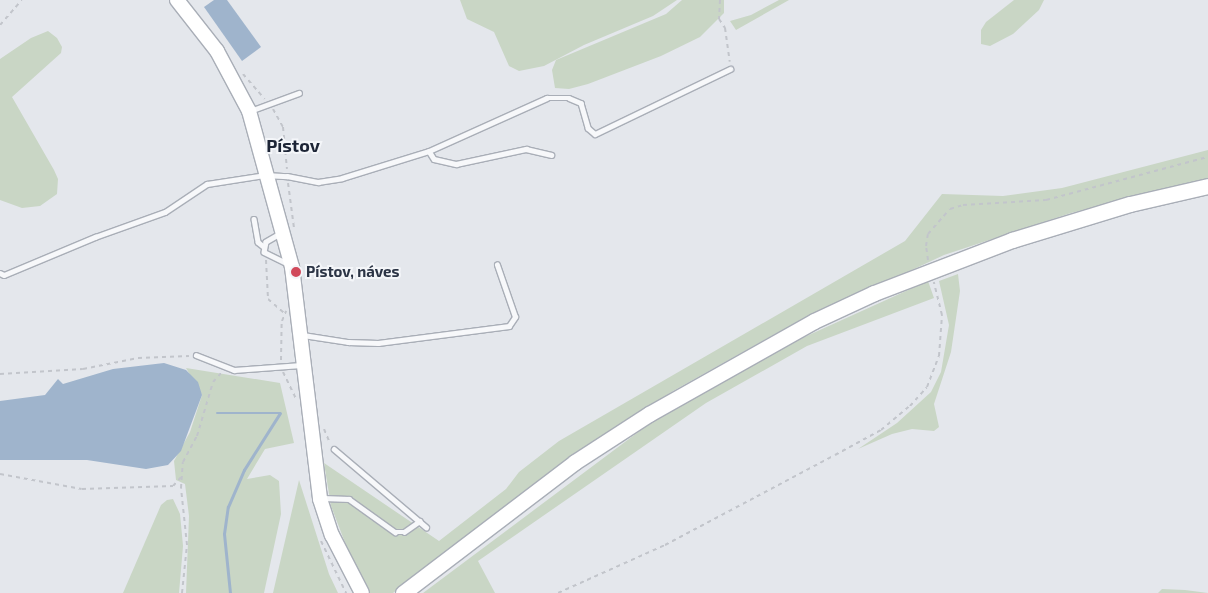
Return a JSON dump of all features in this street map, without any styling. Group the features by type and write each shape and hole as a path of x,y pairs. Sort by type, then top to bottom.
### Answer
{"main road":[{"path":"404,593 576,462 705,380 814,321 910,278 1012,240 1130,204 1208,186"}],"street":[{"path":"176,0 217,51 249,111 265,175 284,233 292,267 298,304 303,365 320,499 332,535 362,593"}],"lane":[{"path":"1,275 95,237 165,212 199,187 265,175 329,182 429,151 547,98 569,98 581,103 588,128 595,134 600,133 730,69"},
{"path":"249,111 299,94"},
{"path":"429,151 434,159 456,164 526,149 551,155"},
{"path":"254,219 258,242 264,246 268,255 292,267"},
{"path":"264,246 284,233"},
{"path":"300,335 348,342 378,343 509,326 515,316 496,266"},
{"path":"196,355 225,369 303,365"},
{"path":"334,449 426,527"},
{"path":"320,499 349,499 394,532 404,532 420,521"}],"path":[{"path":"0,25 22,0"},
{"path":"720,0 718,19 725,28 730,69"},
{"path":"251,80 283,127 287,176"},
{"path":"928,260 926,246 928,234 950,209 963,205 1046,200 1208,157"},
{"path":"268,255 268,299 284,313"},
{"path":"558,593 665,545 881,430 910,406 926,387 939,356 942,315 934,282"},
{"path":"284,313 298,304"},
{"path":"284,313 281,367 297,404"},
{"path":"0,374 82,369 138,358 196,355"},
{"path":"182,593 187,545 181,477 183,462 197,436 213,382 225,369"},
{"path":"0,474 82,489 173,486 181,477"}],"green space":[{"path":"460,0 677,0 653,16 584,45 544,66 519,71 509,66 494,32 467,19"},
{"path":"682,0 724,0 724,13 700,37 661,56 588,84 569,89 555,88 552,70 556,60 666,14"},
{"path":"779,0 789,0 736,30 730,21 751,15"},
{"path":"1014,0 1044,0 1039,10 1013,34 990,46 981,44 981,30 986,22"},
{"path":"48,31 57,38 62,47 61,53 12,97 54,170 58,179 57,194 40,206 22,208 0,200 0,59 31,38"},
{"path":"1208,150 1208,179 1071,213 944,255 775,334 673,391 578,454 393,593 370,593 354,566 331,506 324,463 439,541 506,489 519,472 559,441 905,241 942,194 1003,196 1062,188"},
{"path":"958,274 960,291 951,352 934,404 939,427 934,431 912,429 892,434 858,449 897,423 931,392 941,372 949,325 939,281"},
{"path":"928,281 934,298 807,346 706,403 478,561 495,593 423,593 661,415 754,360"},
{"path":"186,368 280,383 294,443 265,449 247,479 270,475 279,481 281,514 264,593 186,593 189,516 185,484 176,480 174,461 190,432 202,395"},
{"path":"299,480 329,574 338,593 273,593"},
{"path":"173,499 180,514 183,546 179,593 123,593 161,505 167,500"},
{"path":"1162,589 1185,590 1208,593 1158,593"}],"water":[{"path":"214,0 227,0 261,47 242,61 204,7"},
{"path":"164,363 186,370 198,382 202,395 181,451 168,465 146,469 87,460 0,460 0,401 45,395 58,379 63,384 113,369"}],"waterway":[{"path":"217,413 280,413"},
{"path":"230,593 224,534 228,507 244,470 280,413"}],"place":[{"name":"Pístov, náves","path":"296,272"}],"district":[{"name":"Pístov","path":"293,145"}]}
